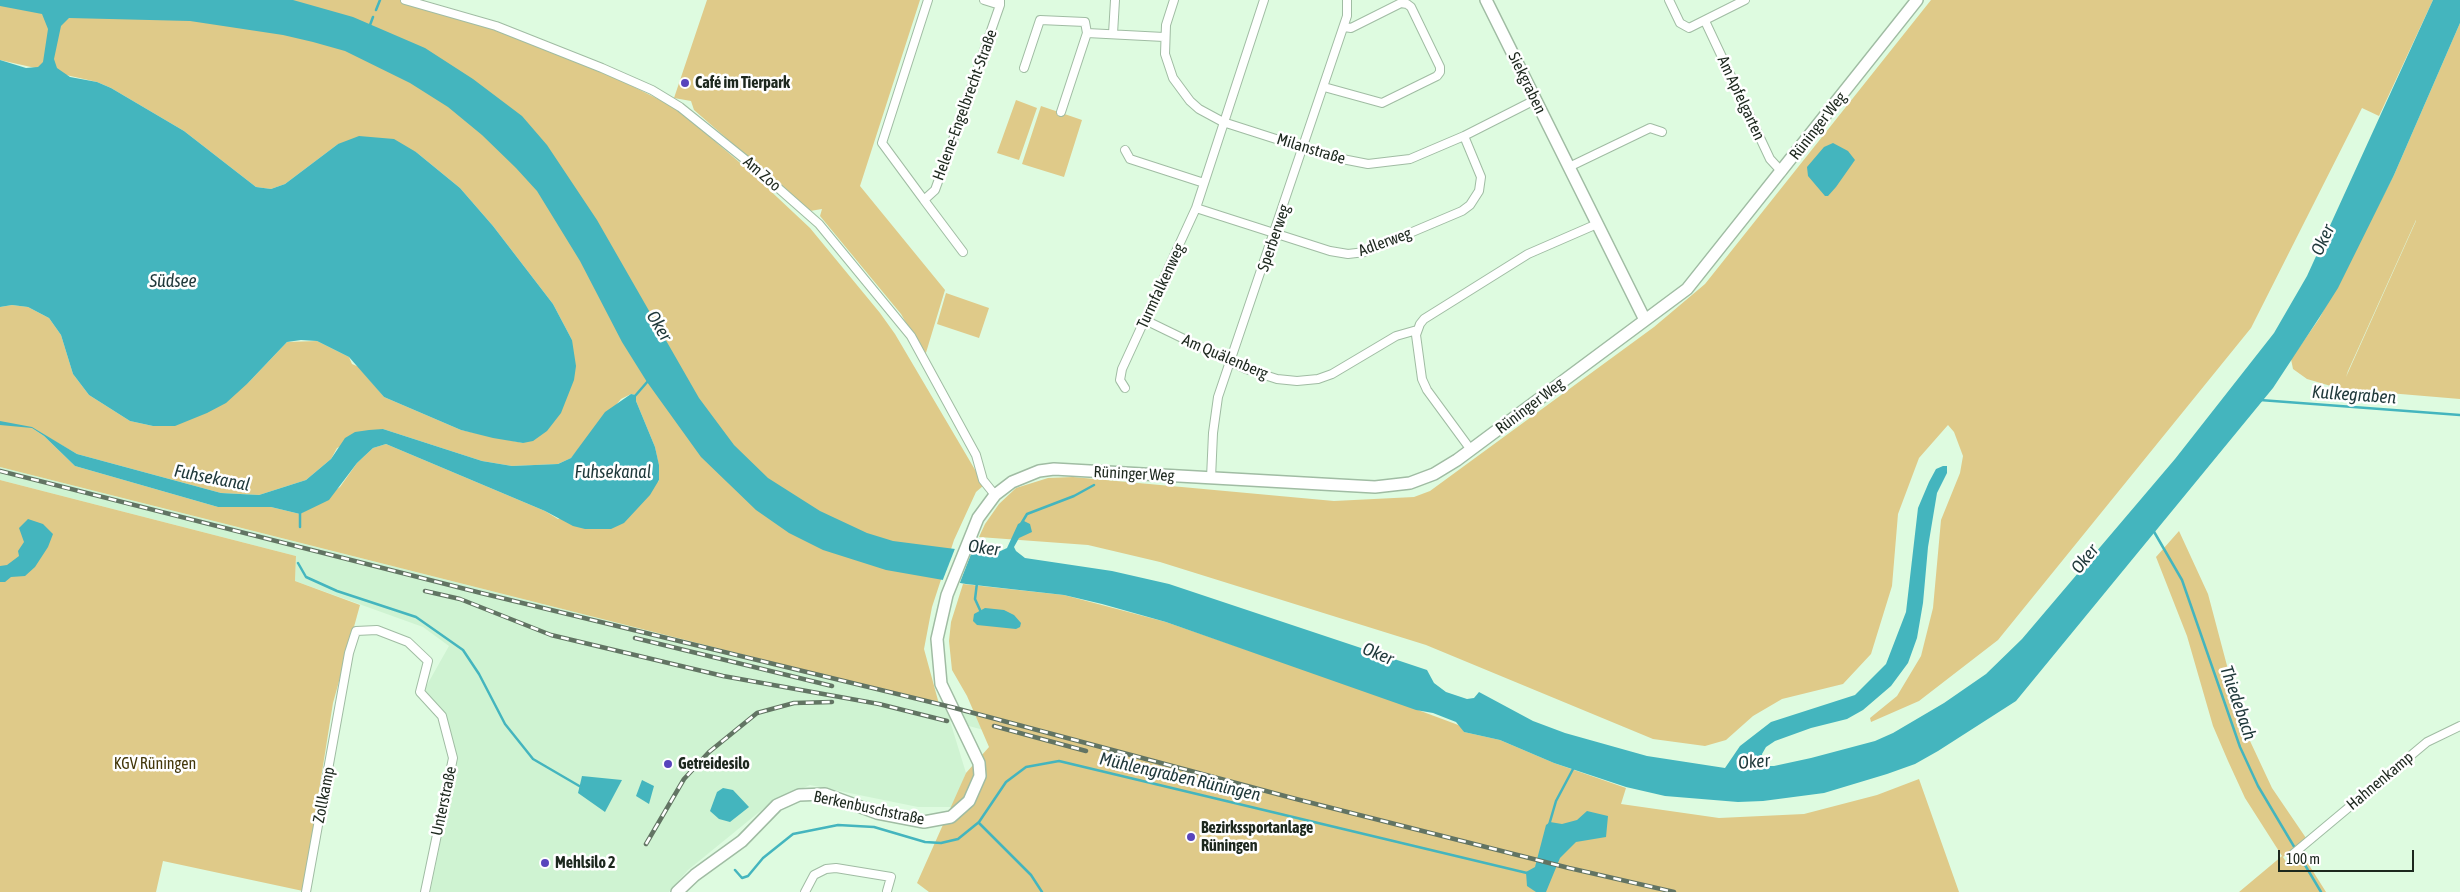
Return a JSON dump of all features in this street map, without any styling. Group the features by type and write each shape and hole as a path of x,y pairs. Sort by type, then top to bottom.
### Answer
{"street":[{"name":"Am Zoo","path":"405,0 496,26 647,88 680,107 752,165 819,224 911,336 976,455 983,480 995,495"},
{"path":"924,200 882,142 928,0"},
{"path":"984,0 1000,3"},
{"path":"1113,34 1115,0"},
{"name":"Milanstraße","path":"1174,0 1164,37 1167,65 1180,90 1199,109 1223,122 1354,162 1381,164 1422,156 1535,100"},
{"name":"Turmfalkenweg","path":"1124,388 1120,380 1122,369 1196,208 1264,0"},
{"name":"Sperberweg","path":"1211,478 1215,414 1230,362 1344,27 1348,10 1347,0"},
{"name":"Siekgraben","path":"1486,0 1645,320"},
{"path":"1669,0 1680,23 1689,28 1745,0"},
{"name":"Rüninger Weg","path":"995,495 1025,475 1054,469 1387,487 1410,483 1434,474 1471,450 1687,289 1918,0"},
{"name":"Helene-Engelbrecht-Straße","path":"963,252 924,200 935,190 1000,3"},
{"path":"1324,87 1382,103 1437,76 1440,72 1440,67 1411,7 1407,4 1401,3 1351,28 1344,27"},
{"path":"1024,68 1040,20 1085,22 1087,33 1061,112"},
{"name":"Am Apfelgarten","path":"1705,21 1770,159 1782,172"},
{"path":"1087,33 1164,37"},
{"path":"1569,167 1650,128 1662,132"},
{"name":"Adlerweg","path":"1196,208 1330,251 1357,254 1374,249 1462,211 1476,198 1481,177 1464,136"},
{"path":"1125,150 1130,159 1204,183"},
{"name":"Am Quälenberg","path":"1145,320 1230,362 1277,379 1297,381 1318,379 1341,370 1396,336 1417,330 1424,319 1528,254 1597,224"},
{"path":"1417,330 1418,356 1427,390 1471,450"},
{"name":"Berkenbuschstraße","path":"677,892 695,875 742,841 777,805 799,795 825,794 877,813 924,822 938,821 960,812 969,801 980,776 975,752 941,684 936,639 947,595 970,536 984,507 995,495"},
{"name":"Unterstraße","path":"342,698 349,653 356,631 377,630 408,642 428,660 420,692 442,716 453,758 425,892"},
{"name":"Zollkamp","path":"306,892 342,698"},
{"name":"Hahnenkamp","path":"2293,854 2427,742 2460,726"},
{"path":"805,892 814,875 826,869 836,868 891,877 887,891"}],"shaded area":[{"path":"0,467 939,704 993,715 995,733 950,721 966,773 953,807 918,807 810,785 769,804 688,870 669,892 430,892 458,758 444,715 423,692 449,646 423,627 295,581 296,556 0,480"}],"green space":[{"path":"0,0 422,0 614,77 676,108 745,167 810,228 880,313 895,334 984,485 976,492 954,540 932,607 924,649 939,704 0,467 0,307 12,305 28,307 49,318 61,335 73,374 89,395 130,421 153,426 248,383 287,342 317,341 349,357 352,364 359,367 384,397 461,430 523,443 572,340 553,304 493,226 460,188 416,152 338,144 285,184 271,189 256,187 184,131 111,88 97,82 0,60","holes":["631,394 636,395 636,401 655,447 659,466 659,481 558,519 545,511 386,444 373,448 357,463 340,487 300,514 271,507 218,507 75,466 44,436 32,428 77,454 221,493 259,495 306,480 331,459 337,448 383,429 482,461 512,466 558,464 571,458 621,399"]},
{"path":"707,0 920,0 860,186 945,290 925,356 901,314 820,216 822,209 810,211 694,110 691,101 674,98"},
{"path":"1931,0 2433,0 2379,116 2362,108 2251,328 1998,640 1919,701 1871,722 1870,718 1897,696 1921,656 1933,608 1941,520 1960,473 1963,456 1954,432 1948,425 1919,458 1898,514 1892,586 1871,654 1843,684 1782,699 1753,716 1726,740 1705,746 1653,739 1426,645 1160,562 1088,545 979,537 985,524 999,504 1016,488 1048,478 1073,477 1334,501 1414,497 1430,491 1654,327 1705,284"},
{"path":"2460,23 2460,399 2341,389 2307,379 2293,369 2291,359 2319,319 2394,175","holes":["2416,220 2416,221 2346,377"]},
{"path":"1016,100 1037,108 1019,160 997,153"},
{"path":"1041,106 1082,120 1064,177 1022,164"},
{"path":"946,293 989,308 979,338 937,324"},
{"name":"KGV Rüningen","path":"0,480 296,556 295,581 360,605 333,703 303,891 163,861 156,892 0,892"},
{"path":"2179,531 2208,594 2243,726 2272,788 2306,838 2283,857 2288,865 2302,854 2326,892 2239,892 2282,856 2245,798 2213,726 2187,636 2156,557"},
{"path":"963,584 1064,595 1166,622 1375,694 1461,726 1464,732 1500,740 1554,763 1626,788 1621,804 1719,818 1804,814 1877,795 1919,779 1959,892 929,892 917,883 966,773 989,747 967,696 952,670 949,641 951,622"}],"water":[{"path":"0,0 293,0 353,17 425,48 473,79 522,116 547,145 597,220 699,398 734,445 768,478 820,511 867,533 893,541 994,554 1007,548 1018,524 1024,521 1030,524 1032,532 1019,538 1014,547 1025,558 1112,571 1169,584 1427,670 1434,683 1446,692 1467,699 1474,698 1479,692 1533,721 1565,733 1647,756 1725,768 1740,746 1771,722 1855,695 1886,664 1906,612 1918,508 1936,469 1947,466 1947,473 1937,493 1928,547 1923,603 1917,638 1908,663 1891,686 1863,710 1847,719 1811,728 1775,741 1766,747 1762,754 1763,763 1767,766 1774,766 1811,758 1875,741 1893,733 1944,703 1986,674 2022,639 2175,459 2274,333 2307,276 2433,0 2460,0 2460,23 2394,175 2338,288 2319,318 2273,388 2016,701 1915,764 1824,793 1763,801 1738,802 1665,796 1626,787 1554,763 1500,740 1464,732 1456,722 1433,713 1416,710 1166,622 1064,595 966,584 886,570 823,550 789,533 756,510 701,457 647,382 622,342 580,261 537,191 516,168 482,135 448,107 410,83 345,51 313,42 283,35 190,21 69,18 61,26 54,59 57,68 70,77 97,82 111,88 184,131 256,187 271,189 285,184 338,144 359,136 394,139 416,152 460,188 493,226 553,304 572,340 576,366 574,380 561,413 547,431 533,441 523,443 461,430 384,397 349,357 317,341 301,340 287,342 226,403 207,413 175,426 153,426 130,421 89,395 73,374 61,335 49,318 28,307 12,305 0,307 0,60 26,68 38,67 43,62 48,29 42,14 0,6"},
{"path":"1833,143 1848,151 1855,160 1836,187 1828,196 1825,196 1808,176 1807,167 1824,147"},
{"name":"Fuhsekanal","path":"631,394 636,395 636,401 655,447 659,465 659,480 650,495 624,523 611,529 585,529 573,526 545,511 386,444 373,448 357,463 329,500 300,514 271,507 218,507 75,466 44,436 32,428 0,425 0,421 32,427 77,454 221,493 259,495 306,480 331,459 345,438 355,432 369,430 383,429 482,461 512,466 558,464 571,458 605,412"},
{"path":"28,519 43,524 53,534 48,547 35,567 25,576 11,577 5,582 0,582 0,566 7,565 19,556 18,551 24,542 19,528"},
{"path":"985,608 1004,610 1014,615 1021,623 1020,627 1016,629 977,625 973,621 974,614"},
{"path":"582,776 622,780 605,812 578,793"},
{"path":"642,780 654,786 649,804 636,796"},
{"path":"723,788 733,790 749,807 730,822 719,819 710,811 717,792"},
{"path":"1587,811 1608,816 1606,837 1576,842 1560,858 1546,892 1536,892 1527,886 1526,872 1535,867 1546,825 1550,822 1562,824 1577,820"}],"pier":[{"path":"956,546 973,549 959,585 942,582"}],"waterway":[{"path":"376,10 380,0"},
{"path":"370,25 373,17"},
{"name":"Fuhsekanal","path":"635,396 648,381"},
{"name":"Kulkegraben","path":"2260,400 2460,415"},
{"path":"1021,524 1027,514 1074,496 1094,485"},
{"name":"Mühlengraben Rüningen","path":"300,511 300,527"},
{"name":"Thiedebach","path":"2153,530 2182,580 2240,747 2258,786 2321,892"},
{"name":"Mühlengraben Rüningen","path":"298,563 306,577 337,591 416,617 463,650 479,674 505,724 533,759 581,787"},
{"path":"977,583 975,599 980,610"},
{"name":"Mühlengraben Rüningen","path":"735,870 742,878 748,876 763,858 793,834 838,825 874,827 925,842 941,843 958,839 979,822 1006,782 1026,767 1059,761 1527,873"},
{"name":"Mühlengraben Rüningen","path":"1549,825 1556,801 1573,769"},
{"path":"979,823 1031,875 1042,892"}],"railway":[{"path":"0,471 481,593 951,707 1296,799 1569,868 1674,892"},
{"path":"425,591 460,599 551,635 723,676 879,704 947,721"},
{"path":"635,638 832,686"},
{"path":"646,844 684,779 709,752 757,713 794,703 832,702"},
{"path":"994,726 1086,751"}],"place":[{"name":"Café im Tierpark","path":"685,83"},
{"name":"Getreidesilo","path":"668,764"},
{"name":"Bezirkssportanlage Rüningen","path":"1191,837"},
{"name":"Mehlsilo 2","path":"545,863"}],"water label":[{"name":"Oker","path":"2323,240"},
{"name":"Südsee","path":"173,281"},
{"name":"Oker","path":"659,326"},
{"name":"Oker","path":"984,548"},
{"name":"Oker","path":"2085,559"},
{"name":"Oker","path":"1378,654"},
{"name":"Oker","path":"1754,762"}]}
